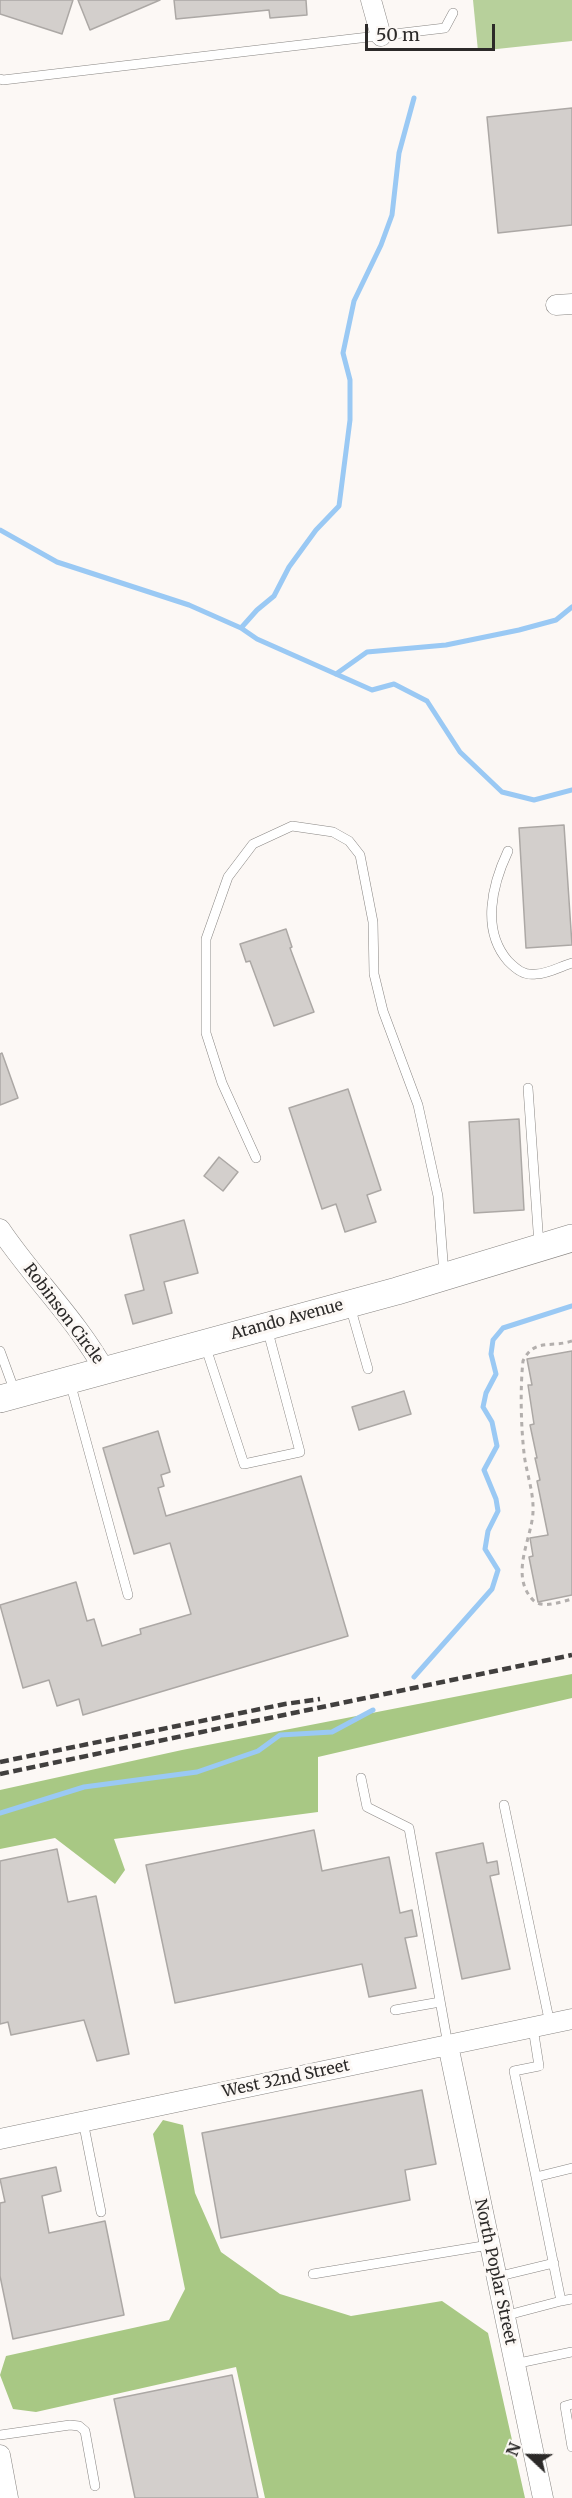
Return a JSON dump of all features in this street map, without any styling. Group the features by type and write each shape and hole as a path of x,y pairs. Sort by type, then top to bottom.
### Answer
{"main road":[{"name":"Atando Avenue","path":"8,1397 350,1304 572,1238"}],"street":[{"path":"370,0 381,36"},
{"name":"Robinson Circle","path":"0,1229 91,1345 105,1371"},
{"name":"West 32nd Street","path":"0,2139 572,2019"},
{"name":"North Poplar Street","path":"448,2045 543,2498"},
{"path":"0,2455 8,2498"}],"lane":[{"path":"0,79 445,28 453,13"},
{"path":"256,1158 222,1083 206,1033 206,939 228,877 254,844 292,826 333,832 349,841 360,855 373,922 374,974 383,1011 418,1105 438,1196 444,1277"},
{"path":"508,851 499,871 491,909 493,935 500,951 517,971 536,975 572,963"},
{"path":"528,1088 539,1247"},
{"path":"350,1304 368,1369"},
{"path":"204,1343 244,1464 300,1452 266,1326"},
{"path":"0,1351 8,1397"},
{"path":"70,1380 129,1595"},
{"path":"361,1778 367,1807 409,1828 448,2045"},
{"path":"504,1805 542,2026 539,2066 514,2071 561,2301"},
{"path":"395,2010 440,2002"},
{"path":"82,2121 101,2212"},
{"path":"536,2176 572,2168"},
{"path":"313,2274 489,2246"},
{"path":"496,2277 554,2263"},
{"path":"504,2316 572,2298"},
{"path":"514,2364 572,2352"},
{"path":"572,2404 565,2406 572,2447"},
{"path":"0,2435 70,2425 79,2426 85,2431 95,2486"}],"path":[{"path":"572,1341 536,1346 530,1350 523,1362 524,1454 533,1509 522,1566 528,1593 535,1602 546,1604 572,1599"}],"green space":[{"path":"473,0 572,0 572,41 478,51"},
{"path":"572,1674 572,1698 318,1757 318,1812 114,1839 125,1870 115,1884 55,1838 0,1849 0,1790 182,1750"},
{"path":"163,2120 183,2125 195,2193 221,2252 280,2294 351,2316 442,2301 488,2333 525,2498 265,2498 236,2367 36,2412 13,2409 0,2375 6,2356 169,2320 185,2289 153,2134"}],"building":[{"path":"0,0 73,0 62,34 0,14"},
{"path":"78,0 160,0 90,30"},
{"path":"174,0 306,0 307,15 270,18 269,10 176,19"},
{"path":"572,108 572,225 498,233 487,117"},
{"path":"564,825 572,945 526,948 519,828"},
{"path":"286,929 292,947 290,948 314,1012 274,1026 250,961 246,962 240,944"},
{"path":"2,1053 18,1098 0,1105 0,1054"},
{"path":"348,1089 381,1190 367,1195 376,1222 345,1232 336,1204 322,1209 289,1108"},
{"path":"519,1119 524,1210 474,1213 469,1122"},
{"path":"219,1157 238,1172 223,1191 204,1176"},
{"path":"184,1220 198,1273 164,1282 172,1313 133,1324 125,1295 144,1290 130,1235"},
{"path":"572,1351 572,1595 538,1602 529,1557 533,1556 530,1538 548,1535 537,1481 540,1480 530,1425 534,1424 528,1385 532,1385 527,1359"},
{"path":"404,1391 411,1414 359,1430 352,1407"},
{"path":"158,1431 170,1472 161,1475 164,1486 158,1488 166,1516 301,1476 348,1636 83,1715 79,1699 57,1706 49,1680 23,1688 0,1605 76,1582 87,1621 94,1619 102,1646 141,1634 140,1629 191,1614 170,1543 134,1554 103,1448"},
{"path":"314,1830 322,1871 389,1857 400,1913 412,1910 417,1936 405,1938 416,1988 369,1997 362,1964 175,2003 146,1865"},
{"path":"483,1843 487,1863 497,1861 499,1874 490,1876 510,1969 462,1979 436,1853"},
{"path":"57,1849 68,1902 96,1896 129,2054 97,2061 84,2020 11,2035 8,2022 0,2024 0,1861"},
{"path":"422,2090 436,2164 405,2170 410,2200 221,2238 202,2133"},
{"path":"56,2167 61,2191 42,2196 49,2233 105,2221 124,2315 13,2339 0,2276 0,2203 5,2202 0,2179"},
{"path":"232,2375 258,2498 135,2498 114,2399"}],"waterway":[{"path":"241,628 274,596 289,567 316,530 339,506 350,420 350,380 343,353 354,301 381,245 392,215 399,153 414,98"},
{"path":"0,530 57,562 189,605 241,628 257,639 372,690 394,684 427,701 460,752 502,792 534,800 572,790"},
{"path":"336,674 367,652 446,645 519,630 556,620 572,607"},
{"path":"414,1677 492,1589 498,1570 485,1549 488,1531 498,1511 496,1499 484,1470 497,1446 492,1422 483,1407 486,1393 496,1374 491,1354 493,1340 503,1328 572,1306"},
{"path":"0,1813 84,1787 197,1772 258,1751 280,1735 332,1732 373,1710"}],"railway":[{"path":"0,1774 572,1655"},
{"path":"0,1762 285,1704 320,1699"}]}
